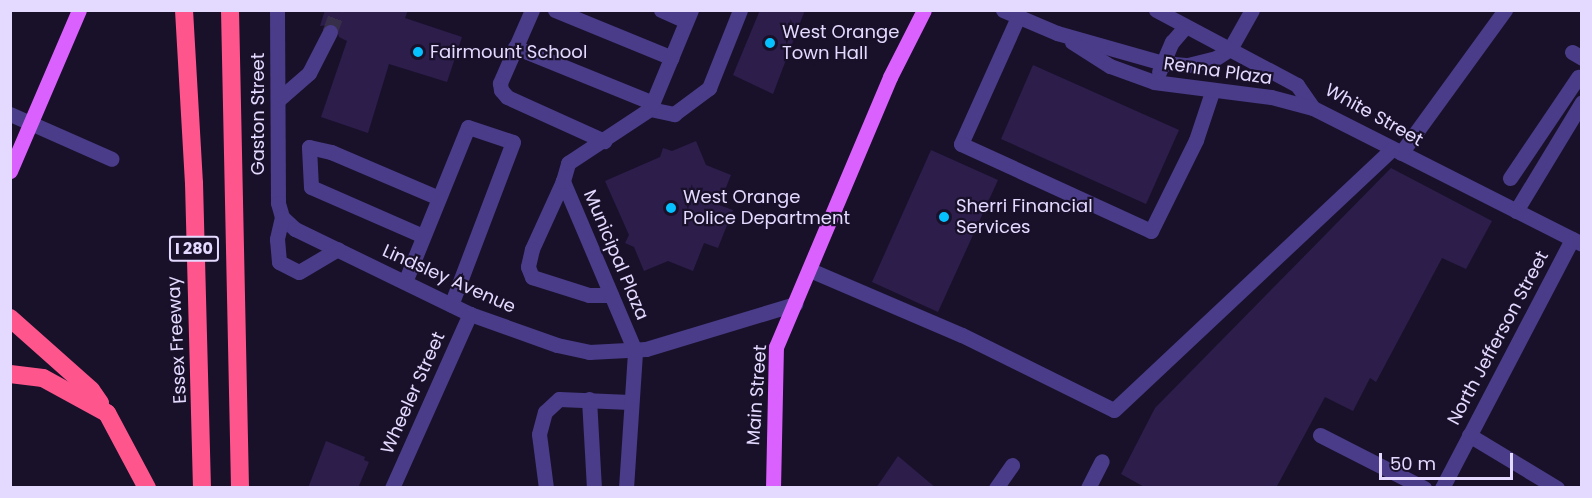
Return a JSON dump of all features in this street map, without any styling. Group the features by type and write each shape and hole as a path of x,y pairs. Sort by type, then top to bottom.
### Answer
{"highway":[{"name":"Essex Freeway","path":"184,10 194,183 202,488"},
{"name":"I 280","path":"230,10 240,488"},
{"path":"10,318 91,390 107,413 147,488"},
{"path":"10,374 43,378 107,413"}],"main road":[{"path":"10,171 79,10"},
{"name":"Main Street","path":"773,488 776,347 890,77 924,10"}],"street":[{"name":"Gaston Street","path":"277,10 278,203 282,217 277,239 279,262 298,272 338,249"},
{"path":"532,10 500,83 507,97 604,141"},
{"path":"555,10 672,58"},
{"path":"652,106 688,16 661,10"},
{"path":"515,47 674,114 704,93 740,10"},
{"name":"Renna Plaza","path":"1003,10 1057,33 1163,63 1197,64 1230,49"},
{"name":"White Street","path":"1156,10 1297,85 1313,108 1577,241"},
{"path":"1230,49 1252,10"},
{"path":"810,270 962,335 1114,410 1396,151 1506,10"},
{"path":"1018,17 961,144 1152,231 1196,140 1212,92"},
{"path":"1154,82 1172,42 1185,27"},
{"path":"278,100 309,74 330,32"},
{"name":"Renna Plaza","path":"1057,33 1110,66 1154,82 1212,92 1271,97 1313,108"},
{"path":"1510,178 1578,77"},
{"path":"1516,211 1581,102"},
{"name":"Municipal Plaza","path":"635,351 563,181 568,164 652,106"},
{"path":"1556,111 1569,120"},
{"path":"10,114 112,159"},
{"path":"405,282 468,127 513,142 451,304"},
{"path":"423,236 311,187 309,147 331,152 439,198"},
{"path":"563,181 532,249 528,267 531,277 589,295 611,295"},
{"name":"Lindsley Avenue","path":"282,217 301,232 470,314 589,352 635,351 795,304"},
{"name":"North Jefferson Street","path":"1442,488 1577,241"},
{"name":"Wheeler Street","path":"392,488 470,314"},
{"path":"626,488 635,351"},
{"path":"546,488 539,434 545,412 559,399 630,402"},
{"path":"589,399 594,488"},
{"path":"1320,435 1424,488"},
{"path":"1469,435 1557,488"},
{"path":"1088,488 1102,460"},
{"path":"996,488 1012,465"}],"building":[{"path":"325,10 408,10 405,18 462,37 447,82 389,64 368,133 321,117 347,41 339,37 335,24 320,26"},
{"name":"West Orange Town Hall","path":"760,10 805,10 773,94 733,75"},
{"path":"1033,65 1179,130 1146,204 1001,139"},
{"name":"West Orange Police Department","path":"696,141 706,165 731,175 719,205 733,210 718,248 704,243 693,271 668,261 644,271 634,247 625,243 629,235 605,181 660,157 663,148 672,151"},
{"path":"931,150 998,180 938,312 872,282"},
{"path":"1391,168 1492,221 1466,269 1442,258 1376,382 1370,378 1353,411 1325,397 1276,488 1146,488 1121,474 1155,408"},
{"path":"326,441 365,457 364,460 369,462 358,488 308,488"},
{"path":"898,456 936,488 876,488"}],"tunnel":[{"path":"330,32 338,10"}],"place":[{"name":"West Orange Town Hall","path":"770,43"},
{"name":"Fairmount School","path":"418,52"},
{"name":"West Orange Police Department","path":"671,208"},
{"name":"Sherri Financial Services","path":"944,217"}]}
